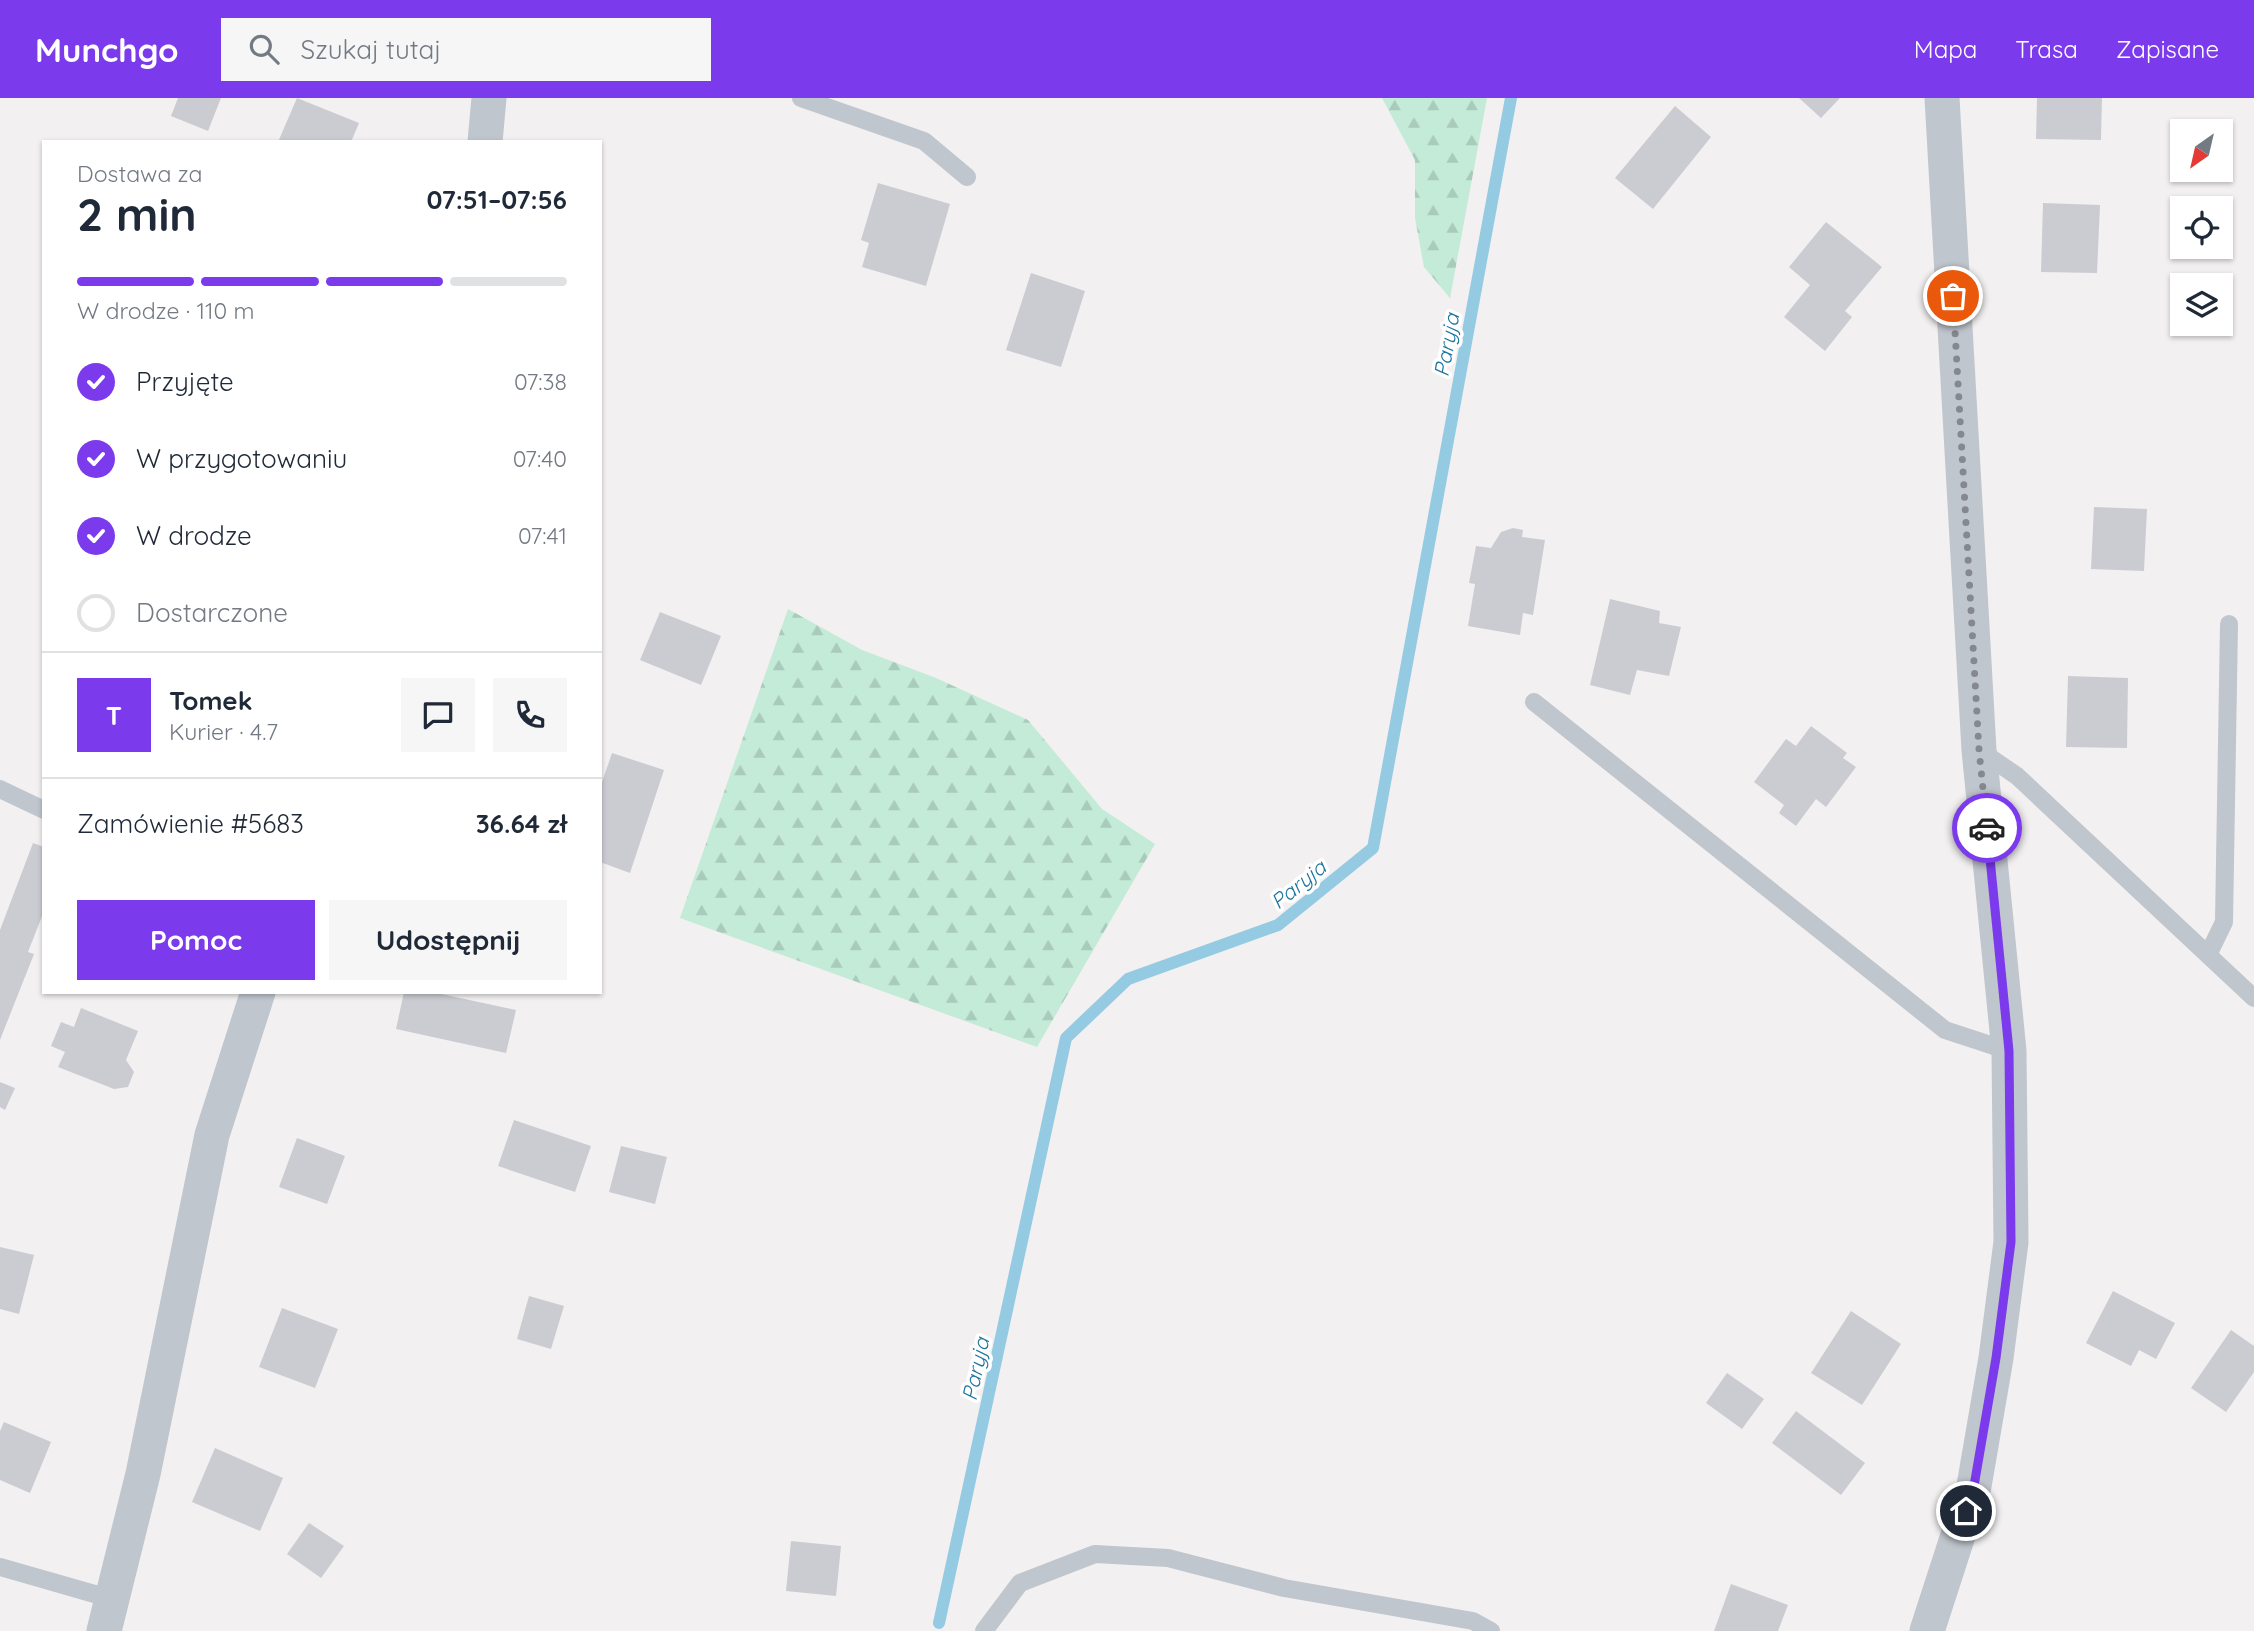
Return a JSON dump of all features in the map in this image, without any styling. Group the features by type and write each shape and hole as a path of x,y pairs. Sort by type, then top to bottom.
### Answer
{"street":[{"path":"485,140 489,98"},
{"path":"1927,1631 1974,1486 1996,1358 2011,1242 2009,1051 1979,750 1942,98"},
{"path":"108,1615 144,1474 212,1135 257,994"}],"lane":[{"path":"802,98 924,141 967,177"},
{"path":"2208,955 2224,922 2229,624"},
{"path":"1534,702 1945,1030 2009,1051"},
{"path":"1979,750 2017,776 2254,998"},
{"path":"0,789 42,809"},
{"path":"984,1631 1020,1583 1095,1554 1168,1558 1283,1588 1473,1621 1491,1631"},
{"path":"0,1567 108,1615"}],"green space":[{"path":"1382,98 1487,98 1450,298 1424,267 1415,218 1415,160"},
{"path":"788,609 862,650 936,678 1028,720 1102,809 1155,844 1037,1047 680,918"}],"building":[{"path":"178,98 221,98 208,131 171,116"},
{"path":"297,98 359,123 352,140 279,140"},
{"path":"1799,98 1840,98 1821,118"},
{"path":"2037,98 2102,98 2101,140 2036,139"},
{"path":"1675,106 1711,137 1653,209 1615,178"},
{"path":"878,183 950,204 926,286 862,267 869,243 861,240"},
{"path":"2043,203 2100,205 2097,273 2041,272"},
{"path":"1826,222 1882,267 1845,311 1852,317 1825,351 1784,317 1810,285 1789,267"},
{"path":"1031,273 1085,291 1061,367 1006,350"},
{"path":"2094,507 2147,509 2144,571 2091,569"},
{"path":"1513,528 1523,530 1522,537 1545,540 1533,615 1523,613 1520,635 1468,626 1475,584 1469,583 1476,546 1491,548 1501,532"},
{"path":"1610,599 1660,611 1659,623 1681,627 1669,676 1637,670 1630,695 1590,685"},
{"path":"660,612 721,636 701,685 640,660"},
{"path":"2068,676 2128,678 2127,748 2066,747"},
{"path":"1811,726 1847,753 1843,758 1856,767 1826,807 1816,799 1796,826 1779,813 1784,805 1754,782 1786,739 1796,746"},
{"path":"612,753 664,770 630,873 602,863 602,782"},
{"path":"33,843 42,846 42,916 28,952 34,954 0,1040 0,930"},
{"path":"404,994 441,994 516,1010 506,1053 396,1029"},
{"path":"81,1008 138,1031 126,1060 134,1072 128,1087 114,1089 58,1067 65,1052 51,1046 61,1022 74,1027"},
{"path":"0,1082 15,1088 5,1110 0,1107"},
{"path":"514,1120 591,1146 575,1192 498,1166"},
{"path":"297,1138 345,1156 327,1204 279,1187"},
{"path":"621,1146 667,1157 655,1204 609,1192"},
{"path":"0,1247 34,1255 19,1314 0,1309"},
{"path":"2113,1291 2175,1323 2156,1359 2139,1350 2131,1366 2086,1343"},
{"path":"529,1296 564,1306 551,1349 517,1339"},
{"path":"282,1308 338,1329 315,1388 259,1367"},
{"path":"1851,1311 1901,1344 1862,1405 1811,1373"},
{"path":"2231,1330 2254,1346 2254,1372 2226,1412 2191,1388"},
{"path":"1727,1373 1764,1399 1742,1429 1706,1403"},
{"path":"1796,1411 1865,1463 1841,1495 1772,1443"},
{"path":"4,1422 51,1442 30,1493 0,1480 0,1431"},
{"path":"215,1448 283,1478 260,1531 192,1502"},
{"path":"309,1523 344,1546 321,1578 287,1554"},
{"path":"791,1541 841,1546 836,1596 786,1591"},
{"path":"1731,1584 1788,1605 1778,1631 1714,1631"}],"waterway":[{"name":"Paryja","path":"939,1623 1066,1038 1128,979 1278,925 1373,848 1511,98"}],"way so far":[{"path":"1953,296 1979,750 1987,828"}],"route":[{"path":"1966,1511 1974,1486 1996,1358 2011,1242 2009,1051 1987,828"}]}
